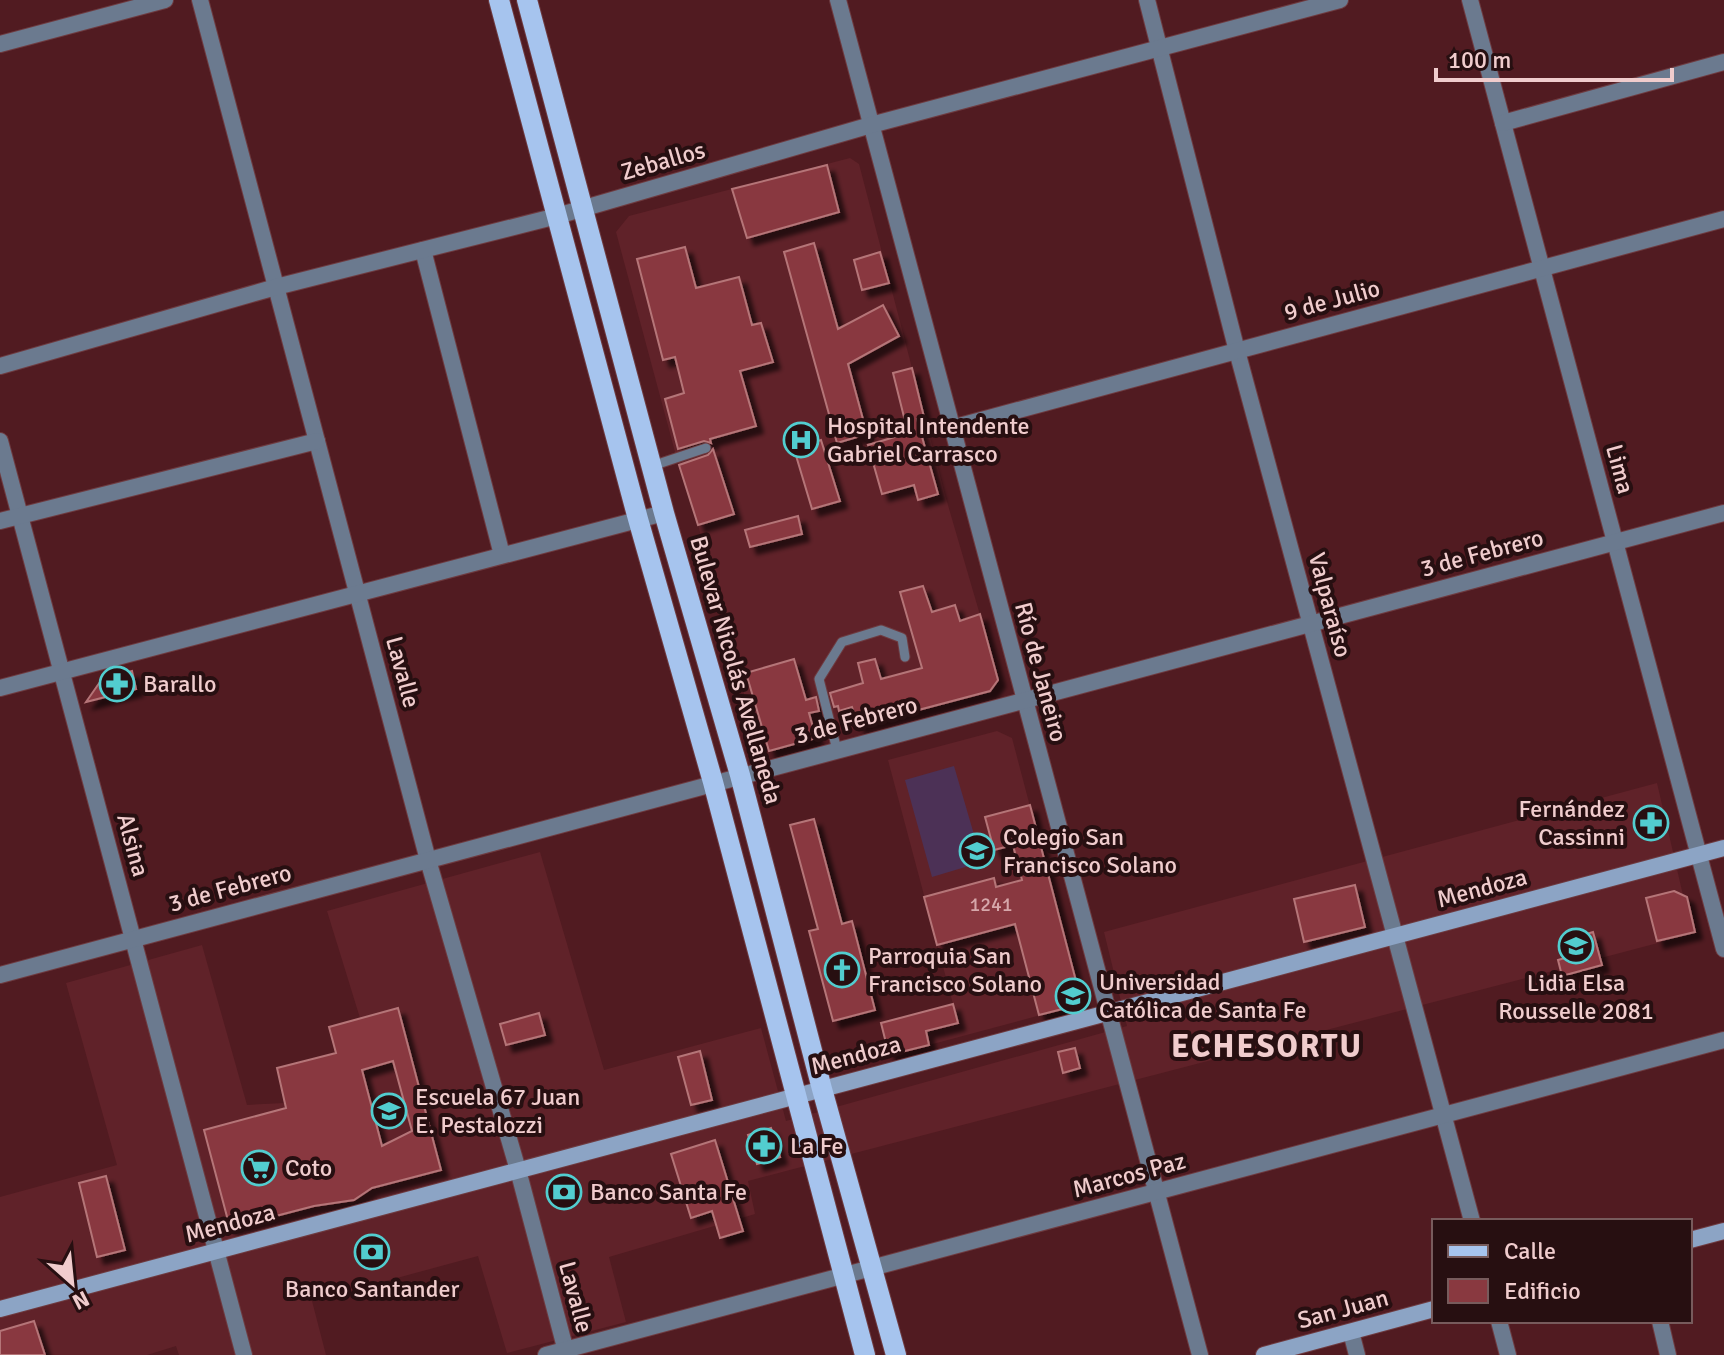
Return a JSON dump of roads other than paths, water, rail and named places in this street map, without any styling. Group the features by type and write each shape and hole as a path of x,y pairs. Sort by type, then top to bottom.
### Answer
{"main road":[{"path":"499,0 638,519 713,782 865,1355"},
{"name":"Bulevar Nicolás Avellaneda","path":"527,0 664,513 740,775 896,1355"},
{"name":"Mendoza","path":"0,1309 1724,848"},
{"path":"1692,1239 1724,1231"},
{"name":"San Juan","path":"1264,1355 1432,1310"}],"street":[{"path":"0,44 165,0"},
{"name":"Lavalle","path":"200,0 428,860 518,1170 566,1352"},
{"name":"Río de Janeiro","path":"838,0 1200,1355"},
{"name":"Valparaíso","path":"1147,0 1237,351 1471,1219"},
{"name":"Zeballos","path":"0,366 276,287 583,209 871,125 1340,0"},
{"name":"Lima","path":"1470,0 1724,949"},
{"path":"1503,123 1724,62"},
{"name":"9 de Julio","path":"952,428 1724,219"},
{"path":"423,250 502,555"},
{"name":"Alsina","path":"0,441 244,1355"},
{"path":"0,521 317,441"},
{"path":"0,688 664,513"},
{"name":"3 de Febrero","path":"0,975 1724,513"},
{"name":"Marcos Paz","path":"546,1355 1724,1040"},
{"path":"1500,1323 1508,1355"},
{"path":"1660,1323 1668,1355"},
{"path":"1351,1332 1357,1355"}],"lane":[{"path":"652,466 706,448"},
{"path":"837,750 819,679 842,642 881,630 902,638 905,657"}],"place":[{"name":"Hospital Intendente Gabriel Carrasco","path":"801,440"},
{"name":"Barallo","path":"117,684"},
{"name":"Fernández Cassinni","path":"1651,823"},
{"name":"Colegio San Francisco Solano","path":"977,851"},
{"name":"Lidia Elsa Rousselle 2081","path":"1576,946"},
{"name":"Parroquia San Francisco Solano","path":"842,970"},
{"name":"Universidad Católica de Santa Fe","path":"1073,996"},
{"name":"Escuela 67 Juan E. Pestalozzi","path":"389,1111"},
{"name":"La Fe","path":"764,1146"},
{"name":"Coto","path":"259,1168"},
{"name":"Banco Santa Fe","path":"564,1192"},
{"name":"Banco Santander","path":"372,1252"}],"district":[{"name":"ECHESORTU","path":"1267,1046"}]}
